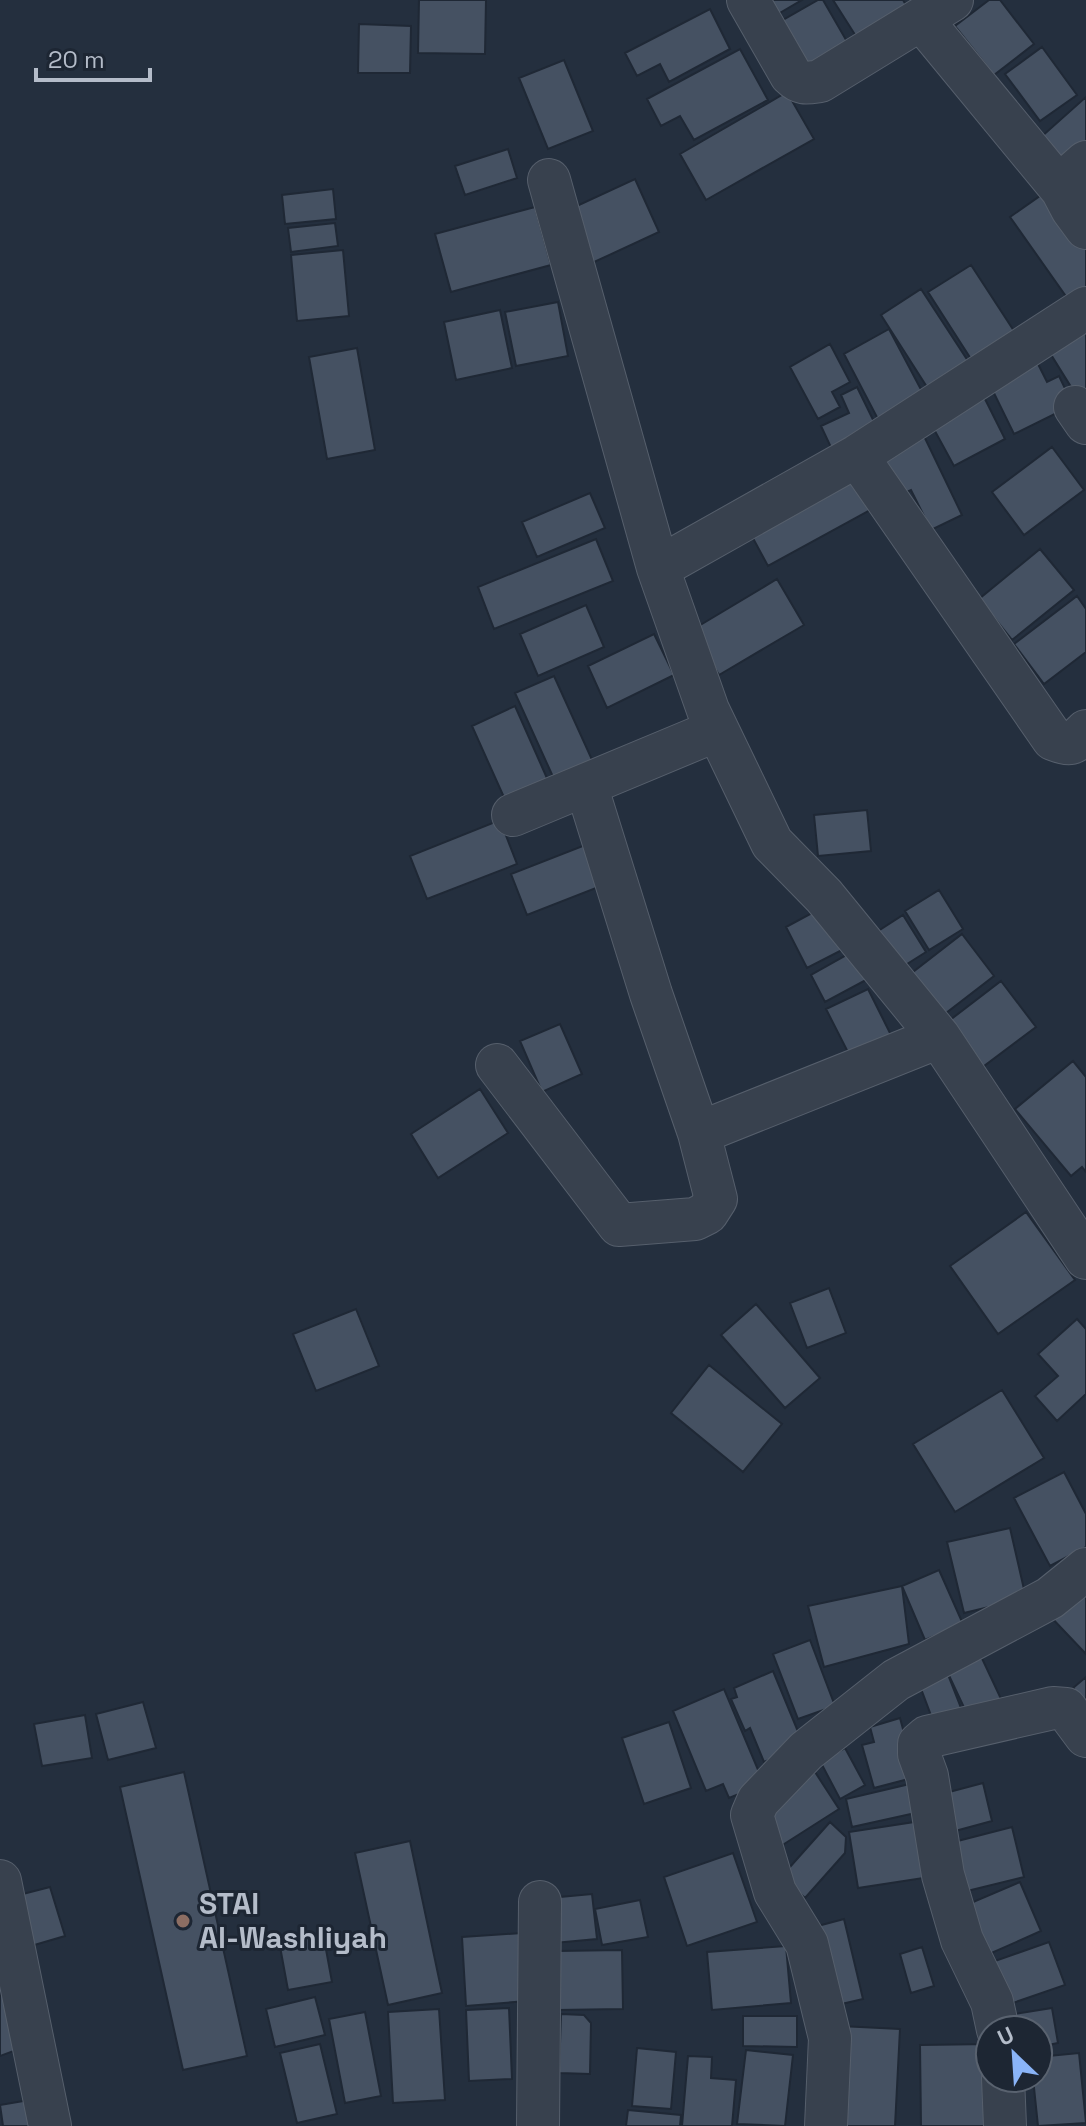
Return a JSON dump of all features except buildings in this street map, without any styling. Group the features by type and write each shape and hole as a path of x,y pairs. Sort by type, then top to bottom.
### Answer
{"street":[{"path":"748,0 791,75 806,84 820,81 937,9 1074,176 1072,209 1086,228"},
{"path":"549,180 658,568 717,730 772,843 824,896 939,1037 1086,1258"},
{"path":"658,568 857,456 1086,308"},
{"path":"857,456 1053,739 1074,743 1086,731"},
{"path":"513,815 717,730"},
{"path":"497,1065 619,1225 695,1219 707,1213 716,1199 699,1133 651,994 586,785"},
{"path":"699,1133 939,1037"},
{"path":"826,2126 830,2038 807,1944 775,1892 752,1815 758,1801 806,1751 896,1680 1050,1598 1086,1569"},
{"path":"995,2014 992,2002 962,1940 943,1875 919,1744 927,1737 1053,1708 1066,1709 1086,1736"},
{"path":"0,1881 50,2126"},
{"path":"538,2126 540,1902"},
{"path":"1004,2094 1005,2126"}],"place":[{"name":"STAI Al-Washliyah","path":"183,1921"}]}
